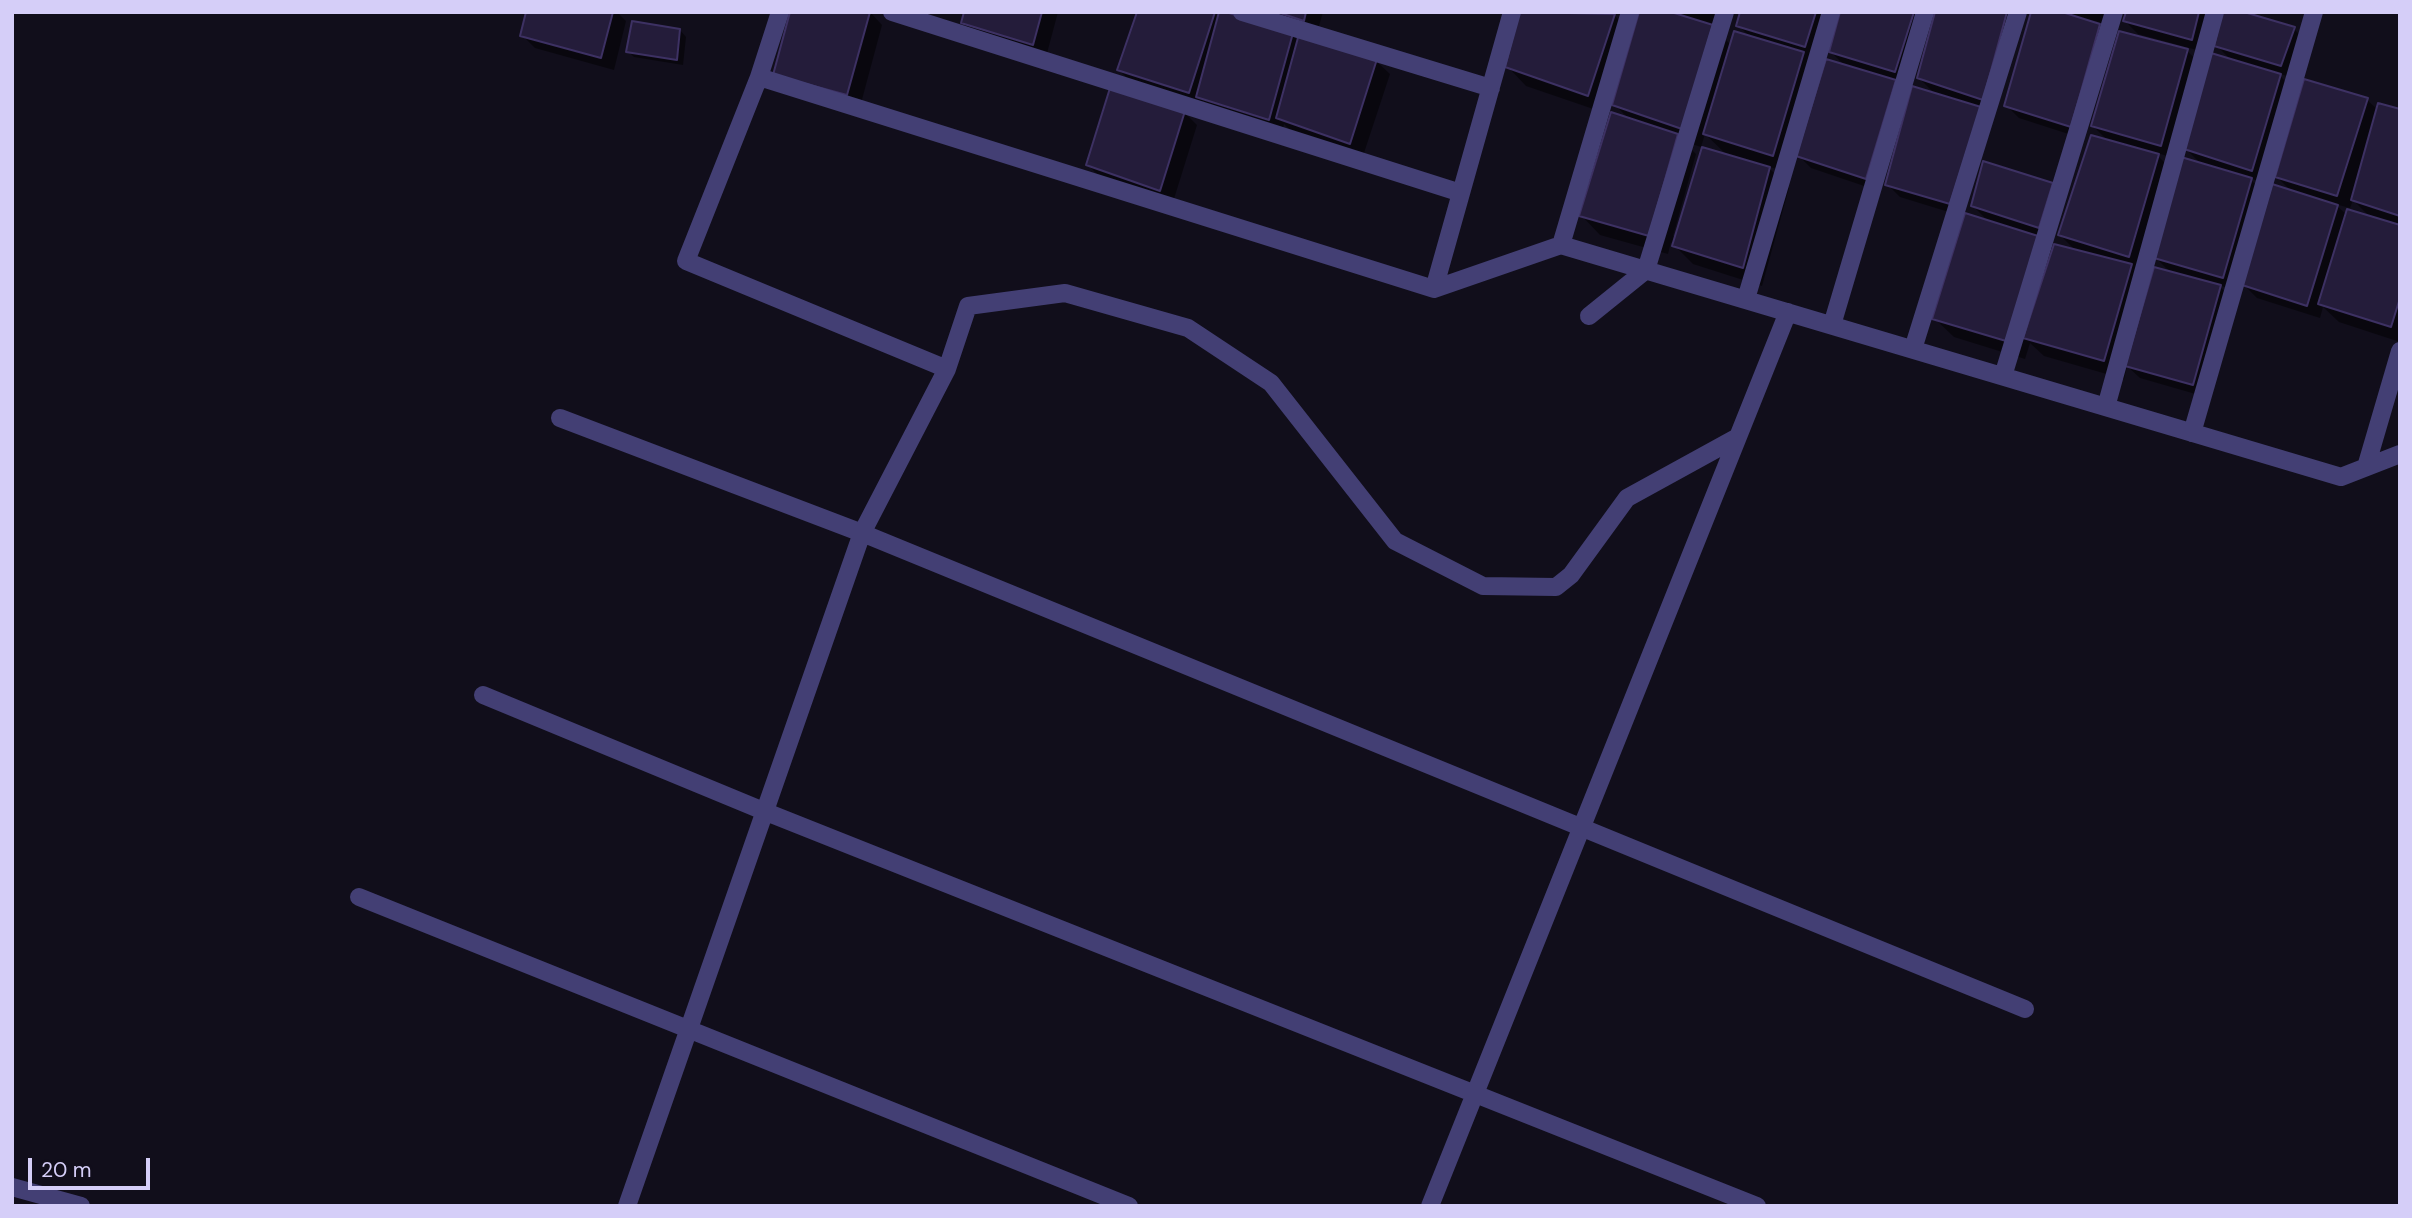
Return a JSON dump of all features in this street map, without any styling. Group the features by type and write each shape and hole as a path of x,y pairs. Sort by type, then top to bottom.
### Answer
{"street":[{"path":"780,12 759,77 686,261 947,369"},
{"path":"892,12 1461,193"},
{"path":"1242,12 1491,88"},
{"path":"1434,289 1512,12"},
{"path":"1561,245 1630,12"},
{"path":"1589,316 1646,270 1725,12"},
{"path":"1746,299 1831,12"},
{"path":"1832,325 1926,12"},
{"path":"1913,349 2018,12"},
{"path":"2003,376 2114,12"},
{"path":"2106,407 2215,12"},
{"path":"2192,433 2314,12"},
{"path":"759,77 1434,289 1561,245 2341,477 2400,454"},
{"path":"627,1206 862,533 947,369 968,306 1065,293 1188,328 1271,383 1395,541 1483,586 1556,587 1570,575 1627,498 1738,437"},
{"path":"1430,1206 1788,312"},
{"path":"2366,467 2400,351"},
{"path":"560,418 862,533 2025,1009"},
{"path":"483,695 766,812 1757,1206"},
{"path":"359,897 1129,1206"},
{"path":"12,1186 80,1206"}],"building":[{"path":"526,12 613,12 601,58 520,36"},
{"path":"790,12 870,12 847,95 773,75"},
{"path":"964,12 1042,12 1033,45 961,23"},
{"path":"1137,12 1215,12 1189,93 1117,70"},
{"path":"1219,12 1293,33 1269,120 1196,97"},
{"path":"1277,12 1306,12 1304,21"},
{"path":"1519,12 1615,14 1588,96 1505,67"},
{"path":"1639,12 1671,12 1713,25 1682,129 1612,105"},
{"path":"1740,12 1816,12 1805,47 1736,26"},
{"path":"1840,12 1914,12 1895,72 1829,52"},
{"path":"1935,12 2007,12 1983,100 1917,78"},
{"path":"2031,12 2062,12 2100,24 2071,127 2004,106"},
{"path":"2126,12 2199,12 2192,40 2123,21"},
{"path":"2222,12 2244,12 2295,27 2281,66 2214,46"},
{"path":"632,21 680,29 677,60 626,52"},
{"path":"1734,31 1804,52 1773,156 1703,134"},
{"path":"2119,31 2188,49 2161,146 2091,126"},
{"path":"1299,34 1377,59 1350,144 1276,118"},
{"path":"2211,53 2281,74 2252,171 2184,149"},
{"path":"1826,59 1896,80 1866,179 1796,156"},
{"path":"2304,79 2368,98 2337,196 2275,177"},
{"path":"1912,86 1981,107 1950,204 1885,185"},
{"path":"1110,88 1185,111 1160,191 1086,165"},
{"path":"2378,103 2400,109 2400,216 2351,200"},
{"path":"1611,112 1678,134 1649,236 1579,216"},
{"path":"2091,135 2159,154 2129,257 2058,235"},
{"path":"1702,147 1770,167 1743,268 1672,246"},
{"path":"2181,157 2252,178 2223,278 2154,258"},
{"path":"1983,161 2053,183 2039,228 1971,206"},
{"path":"2272,184 2338,205 2307,306 2242,285"},
{"path":"2347,209 2400,225 2400,298 2391,327 2318,304"},
{"path":"1965,213 2038,236 2006,341 1932,319"},
{"path":"2054,244 2132,264 2104,361 2023,338"},
{"path":"2154,267 2221,285 2193,385 2125,366"}]}
